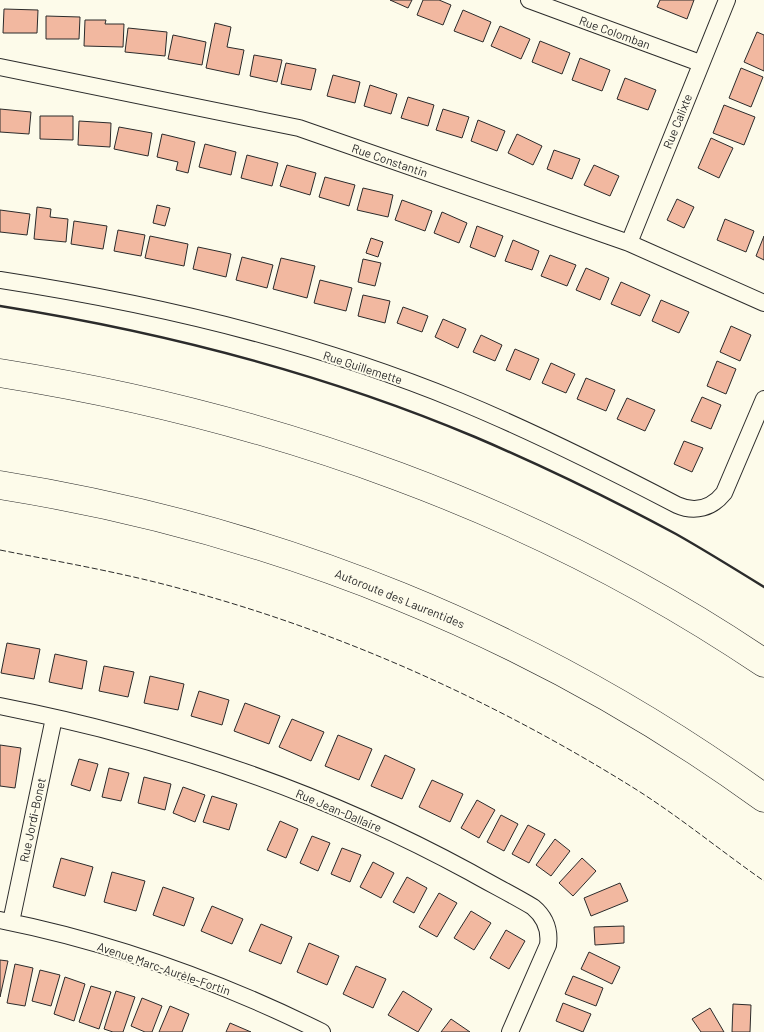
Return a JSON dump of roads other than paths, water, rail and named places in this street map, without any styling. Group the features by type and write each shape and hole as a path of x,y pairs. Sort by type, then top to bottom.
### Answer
{"highway":[{"path":"0,373 109,392 227,420 320,449 409,480 476,508 576,554 679,610 764,663"},
{"name":"Autoroute des Laurentides","path":"0,485 106,505 236,538 309,562 431,608 536,658 612,700 718,765 764,798"}],"street":[{"name":"Rue Colomban","path":"529,0 700,63"},
{"name":"Rue Calixte","path":"629,243 727,0"},
{"name":"Rue Constantin","path":"0,67 299,128 629,243 764,303"},
{"name":"Rue Guillemette","path":"0,280 99,297 196,318 272,338 340,359 408,382 475,408 564,448 683,507 694,509 706,507 716,502 724,493 764,399"},
{"name":"Rue Jean-Dallaire","path":"0,706 107,730 193,754 278,784 400,836 533,907 546,924 549,939 548,945 510,1032"},
{"name":"Rue Jordi-Bonet","path":"5,921 54,718"},
{"name":"Avenue Marc-Aurèle-Fortin","path":"5,921 75,938 165,966 231,991 296,1026 322,1032"}]}
